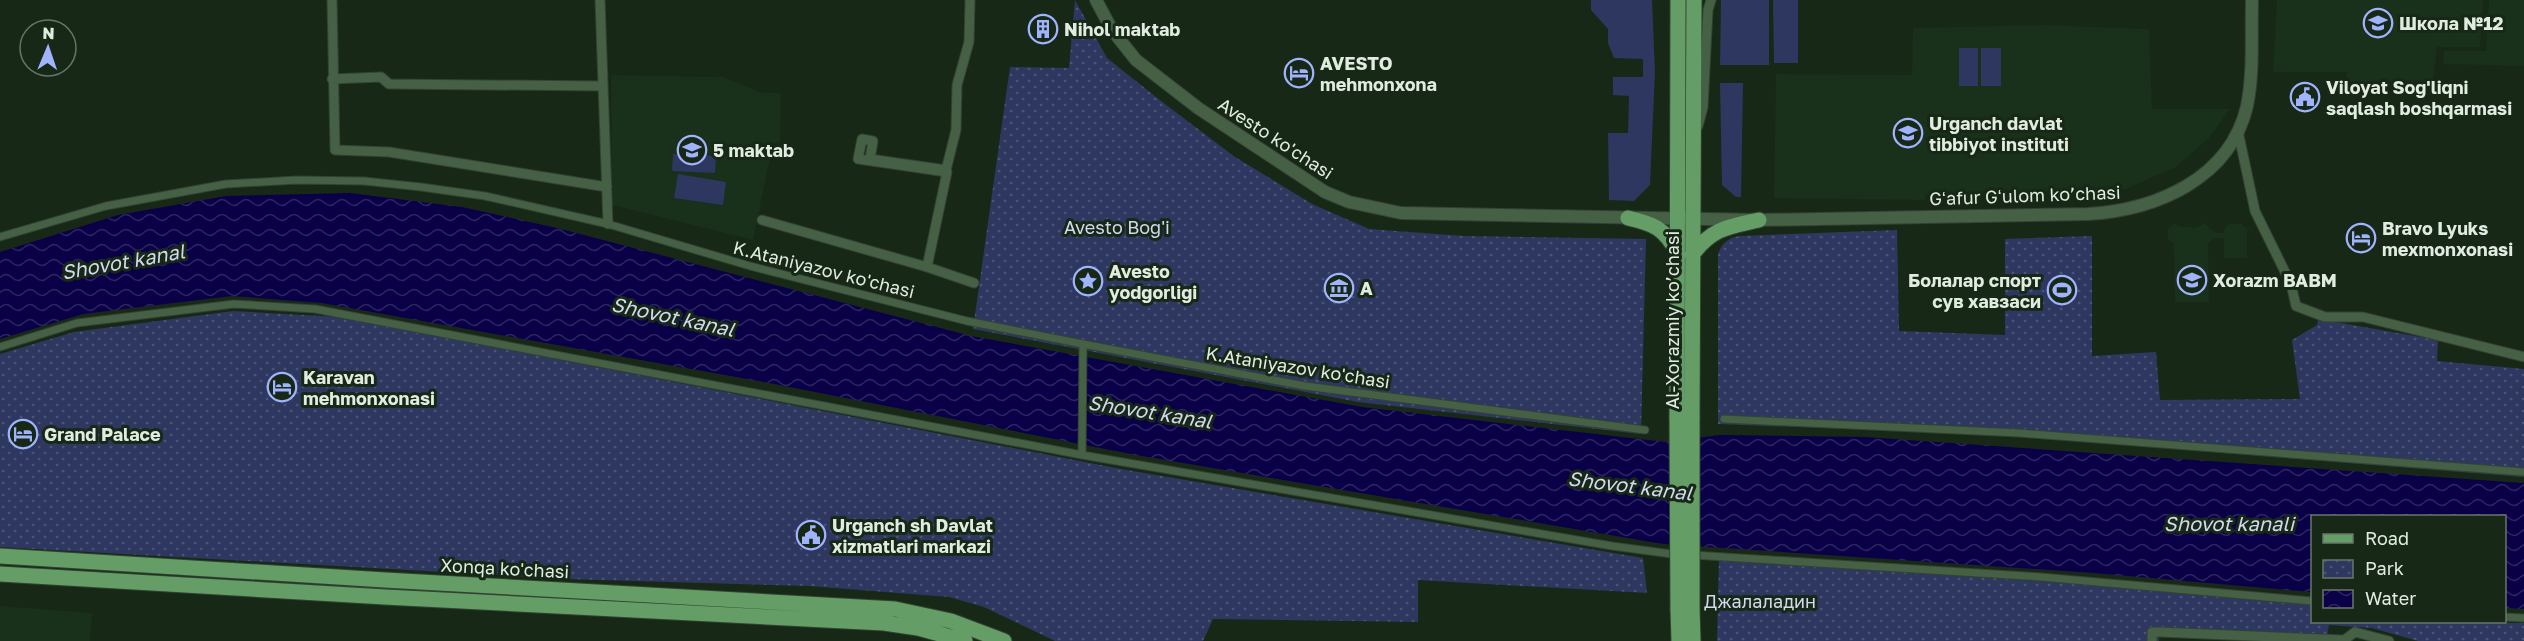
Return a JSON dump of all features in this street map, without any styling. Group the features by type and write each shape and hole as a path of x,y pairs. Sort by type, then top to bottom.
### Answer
{"main road":[{"name":"Al-Xorazmiy ko’chasi","path":"1678,0 1685,219 1685,609 1679,641"},
{"name":"Al-Xorazmiy ko’chasi","path":"1685,219 1693,152 1694,0"},
{"path":"1628,218 1648,223 1661,230 1685,253 1714,232 1759,220"},
{"name":"Xonqa ko'chasi","path":"0,556 385,580 709,605 884,623 918,628 965,641"},
{"name":"Xonqa ko'chasi","path":"0,574 385,597 895,609 951,621 1004,641"},
{"path":"385,580 385,597"},
{"name":"Al-Xorazmiy ko’chasi","path":"1685,609 1693,641"}],"street":[{"path":"332,0 335,150 389,152 608,187"},
{"path":"600,0 608,224"},
{"path":"927,267 947,172 858,159 862,139 873,141 870,159 946,170 956,130 957,85 969,42 970,0"},
{"name":"Avesto ko'chasi","path":"1096,0 1120,43 1153,75 1198,108 1325,192 1349,202 1401,213 1685,219"},
{"path":"1693,152 1703,107 1708,10 1711,0"},
{"name":"Gʻafur Gʻulom ko’chasi","path":"1685,219 2036,216 2118,212 2144,206 2195,182 2216,164 2232,143 2246,107 2251,78 2252,0"},
{"path":"332,79 381,77 388,84 602,86"},
{"path":"2238,131 2255,211 2291,284 2296,306 2325,317 2363,317 2524,357"},
{"name":"K.Ataniyazov ko'chasi","path":"0,237 106,206 226,184 296,180 364,181 422,187 484,196 608,224 750,266 967,321 1305,386 1645,430"},
{"path":"762,220 927,267 974,283"},
{"path":"0,347 77,323 234,304 315,309 1082,455 1668,554 2035,577 2311,601"},
{"path":"1082,455 1083,344"},
{"path":"1724,419 2019,433 2524,472"},
{"path":"2506,616 2524,618"},
{"path":"2152,641 2152,632 2343,640 2355,632 2389,641"}],"shaded area":[{"name":"Школа №12","path":"2277,0 2483,0 2480,47 2437,47 2433,80 2347,83 2347,72 2273,72"},
{"path":"2489,0 2524,0 2524,66 2443,64 2444,51 2486,51"},
{"name":"Urganch davlat tibbiyot instituti","path":"2044,25 2149,29 2152,109 2230,109 2209,138 2176,167 2126,189 1926,195 1925,200 1774,198 1776,74 1912,75 1913,28"},
{"name":"5 maktab","path":"611,75 723,77 759,92 781,93 780,143 773,143 753,240 612,205"},
{"name":"Xorazm BABM","path":"2175,223 2178,226 2196,228 2204,223 2216,233 2224,233 2224,229 2229,224 2241,224 2247,229 2247,258 2224,258 2224,238 2214,238 2208,244 2209,302 2175,302 2174,243 2168,239 2168,229"},
{"path":"0,606 92,613 90,641 0,641"}],"green space":[{"name":"Avesto Bog'i","path":"1075,0 1107,58 1161,101 1235,157 1312,204 1369,229 1464,236 1646,239 1641,434 1358,402 973,329 1010,67 1069,68"},
{"path":"1591,0 1652,0 1655,72 1650,185 1634,201 1609,200 1608,133 1628,133 1629,96 1613,95 1613,77 1643,77 1643,59 1614,58 1608,43 1608,29 1591,10"},
{"path":"1721,0 1769,0 1769,65 1720,65"},
{"path":"1773,0 1798,0 1798,63 1774,63"},
{"path":"1959,48 1978,48 1978,86 1959,86"},
{"path":"1981,48 2001,48 2001,86 1981,86"},
{"path":"1720,83 1743,83 1741,197 1736,197 1722,185"},
{"path":"673,154 716,156 715,173 672,171"},
{"path":"678,174 726,182 723,205 674,198"},
{"path":"1897,230 1899,331 2005,335 2005,239 2092,236 2092,356 2156,352 2160,400 2300,399 2292,340 2317,325 2318,319 2438,340 2437,361 2524,369 2524,477 2001,435 1718,424 1718,254 1721,247 1732,238 1739,236"},
{"path":"233,311 339,317 1121,469 1643,558 1647,593 1418,580 1418,622 1213,619 1203,641 1055,641 984,607 949,597 809,586 566,579 0,547 0,354 74,332"},
{"name":"Джалаладин","path":"1719,558 2148,589 2311,605 2311,623 2524,623 2524,641 2418,641 2372,628 2329,625 2327,636 2159,636 2159,641 1717,641"}],"water":[{"name":"Shovot kanali","path":"350,193 462,207 557,228 971,336 1362,407 1666,442 1719,435 1865,437 2524,483 2524,609 2506,608 2506,515 2311,515 2311,592 2094,573 1663,544 1136,455 769,383 322,303 232,296 83,314 0,339 0,252 118,215 226,196"}],"place":[{"name":"Школа №12","path":"2378,23"},
{"name":"Nihol maktab","path":"1043,29"},
{"name":"AVESTO mehmonxona","path":"1299,73"},
{"name":"Viloyat Sog'liqni saqlash boshqarmasi","path":"2305,97"},
{"name":"Urganch davlat tibbiyot instituti","path":"1908,133"},
{"name":"5 maktab","path":"692,150"},
{"name":"Bravo Lyuks mexmonxonasi","path":"2361,238"},
{"name":"Xorazm BABM","path":"2192,280"},
{"name":"Avesto yodgorligi","path":"1088,281"},
{"name":"A","path":"1339,288"},
{"name":"Болалар спорт сув хавзаси","path":"2062,290"},
{"name":"Karavan mehmonxonasi","path":"282,387"},
{"name":"Grand Palace","path":"23,434"},
{"name":"Urganch sh Davlat xizmatlari markazi","path":"811,535"}],"water label":[{"name":"Shovot kanal","path":"123,261"},
{"name":"Shovot kanal","path":"673,316"},
{"name":"Shovot kanal","path":"1150,411"},
{"name":"Shovot kanal","path":"1630,485"}]}
